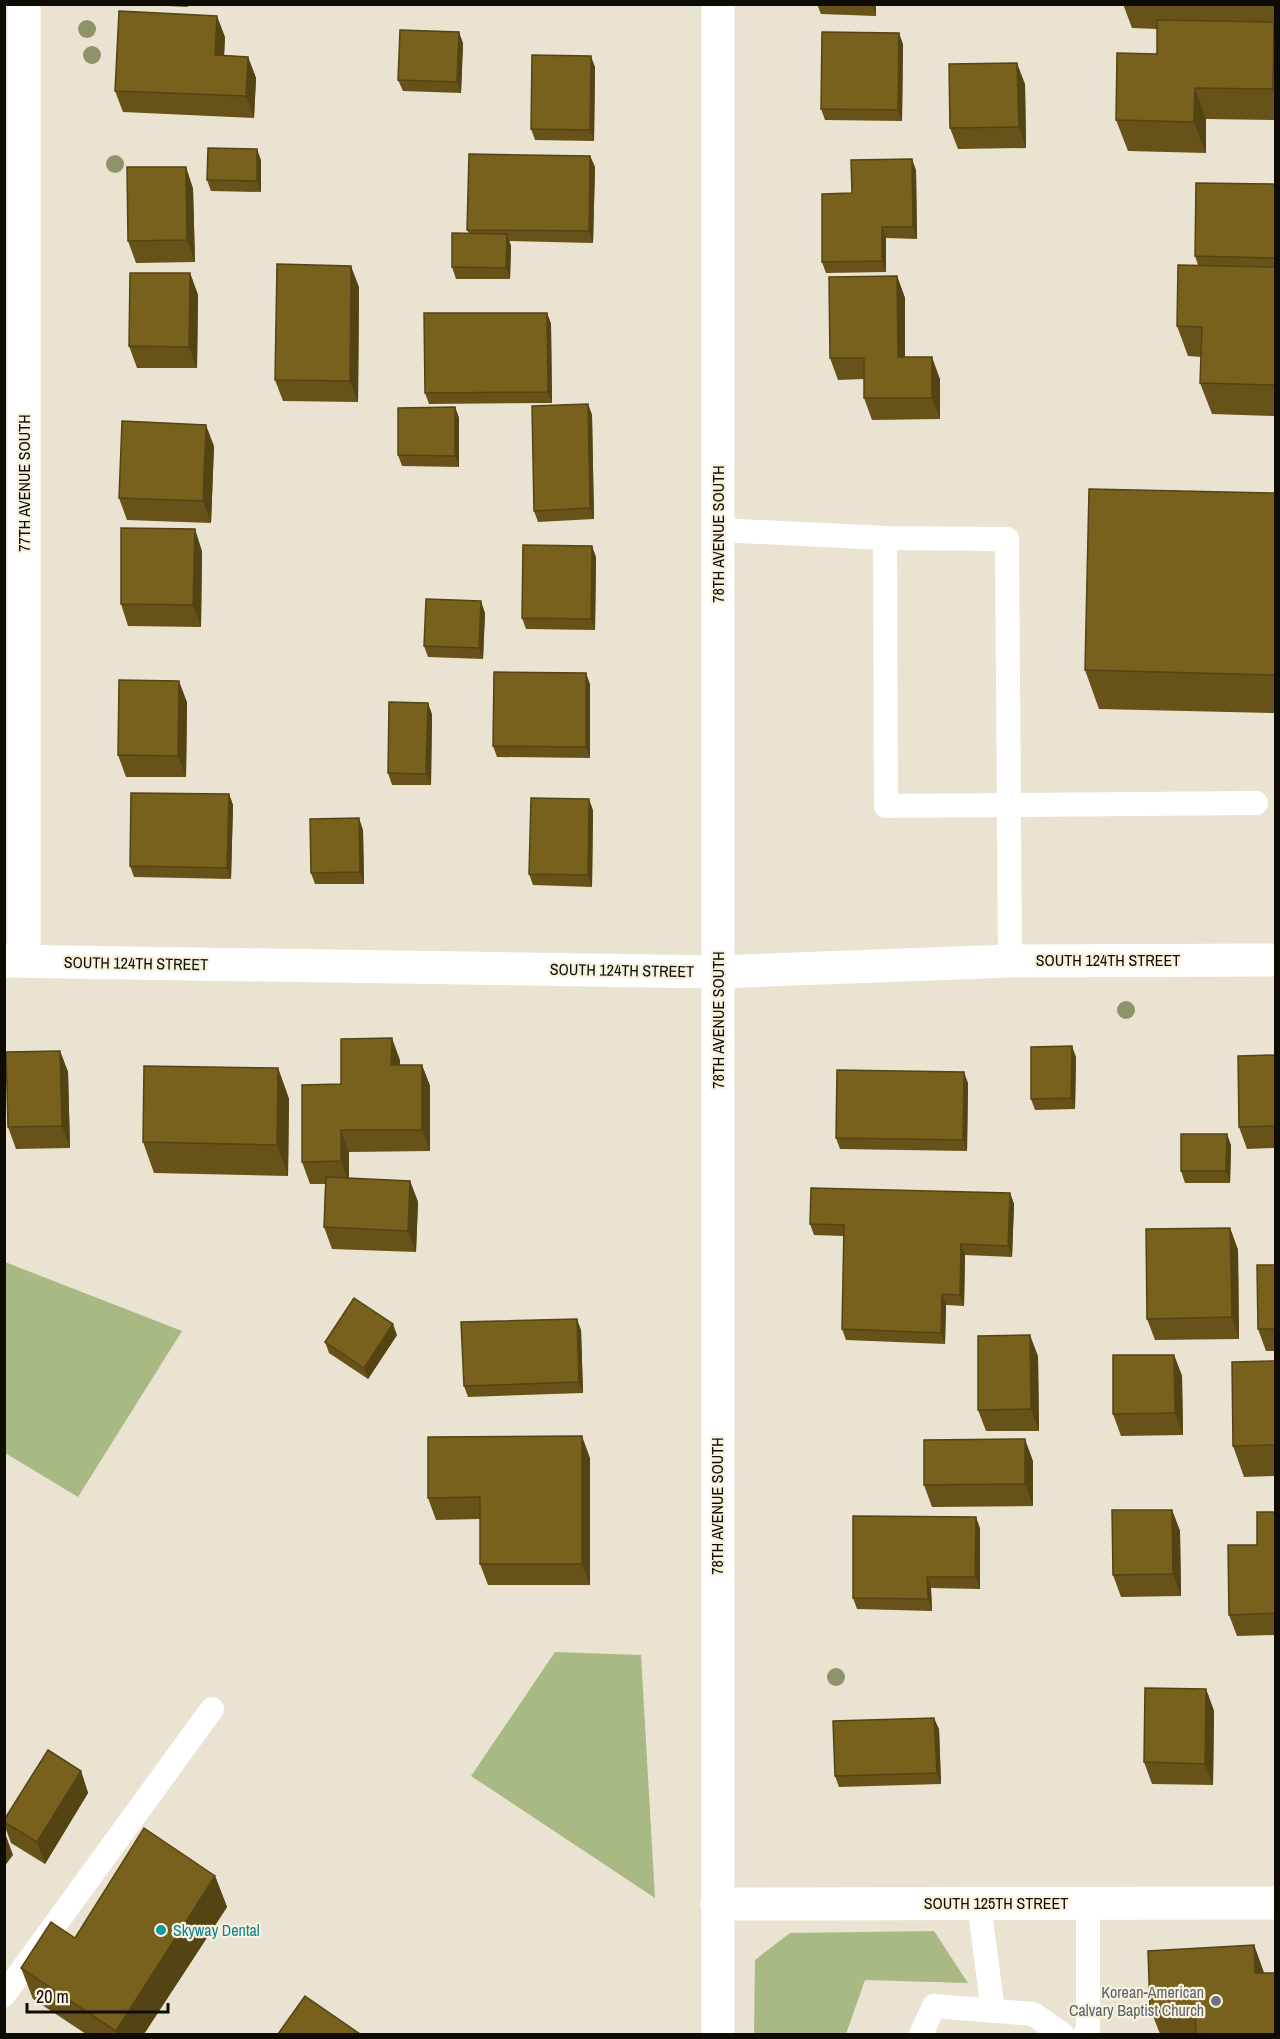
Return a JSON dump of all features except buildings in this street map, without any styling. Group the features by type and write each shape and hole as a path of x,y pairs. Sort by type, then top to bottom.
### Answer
{"street":[{"name":"77TH AVENUE SOUTH","path":"14,961 24,4"},
{"name":"78TH AVENUE SOUTH","path":"718,4 718,2034"},
{"name":"SOUTH 124TH STREET","path":"14,961 718,972 1010,961 1275,960"},
{"name":"SOUTH 125TH STREET","path":"717,1904 1275,1903"}],"lane":[{"path":"718,530 885,538 1007,539 1011,805 1010,961"},
{"path":"885,538 886,806 1256,803"},
{"path":"4,1995 212,1709"},
{"path":"1085,2034 1088,2029 1088,1903"},
{"path":"979,1904 993,2011"},
{"path":"921,2034 934,2006 1033,2014 1062,2034"}],"green space":[{"path":"5,1262 182,1331 78,1497 5,1453"},
{"path":"555,1652 641,1655 655,1898 471,1776"},
{"path":"934,1931 968,1983 865,1980 846,2034 754,2034 755,1960 790,1933"}],"place":[{"name":"Skyway Dental","path":"161,1930"},
{"name":"Korean-American Calvary Baptist Church","path":"1216,2001"}]}
